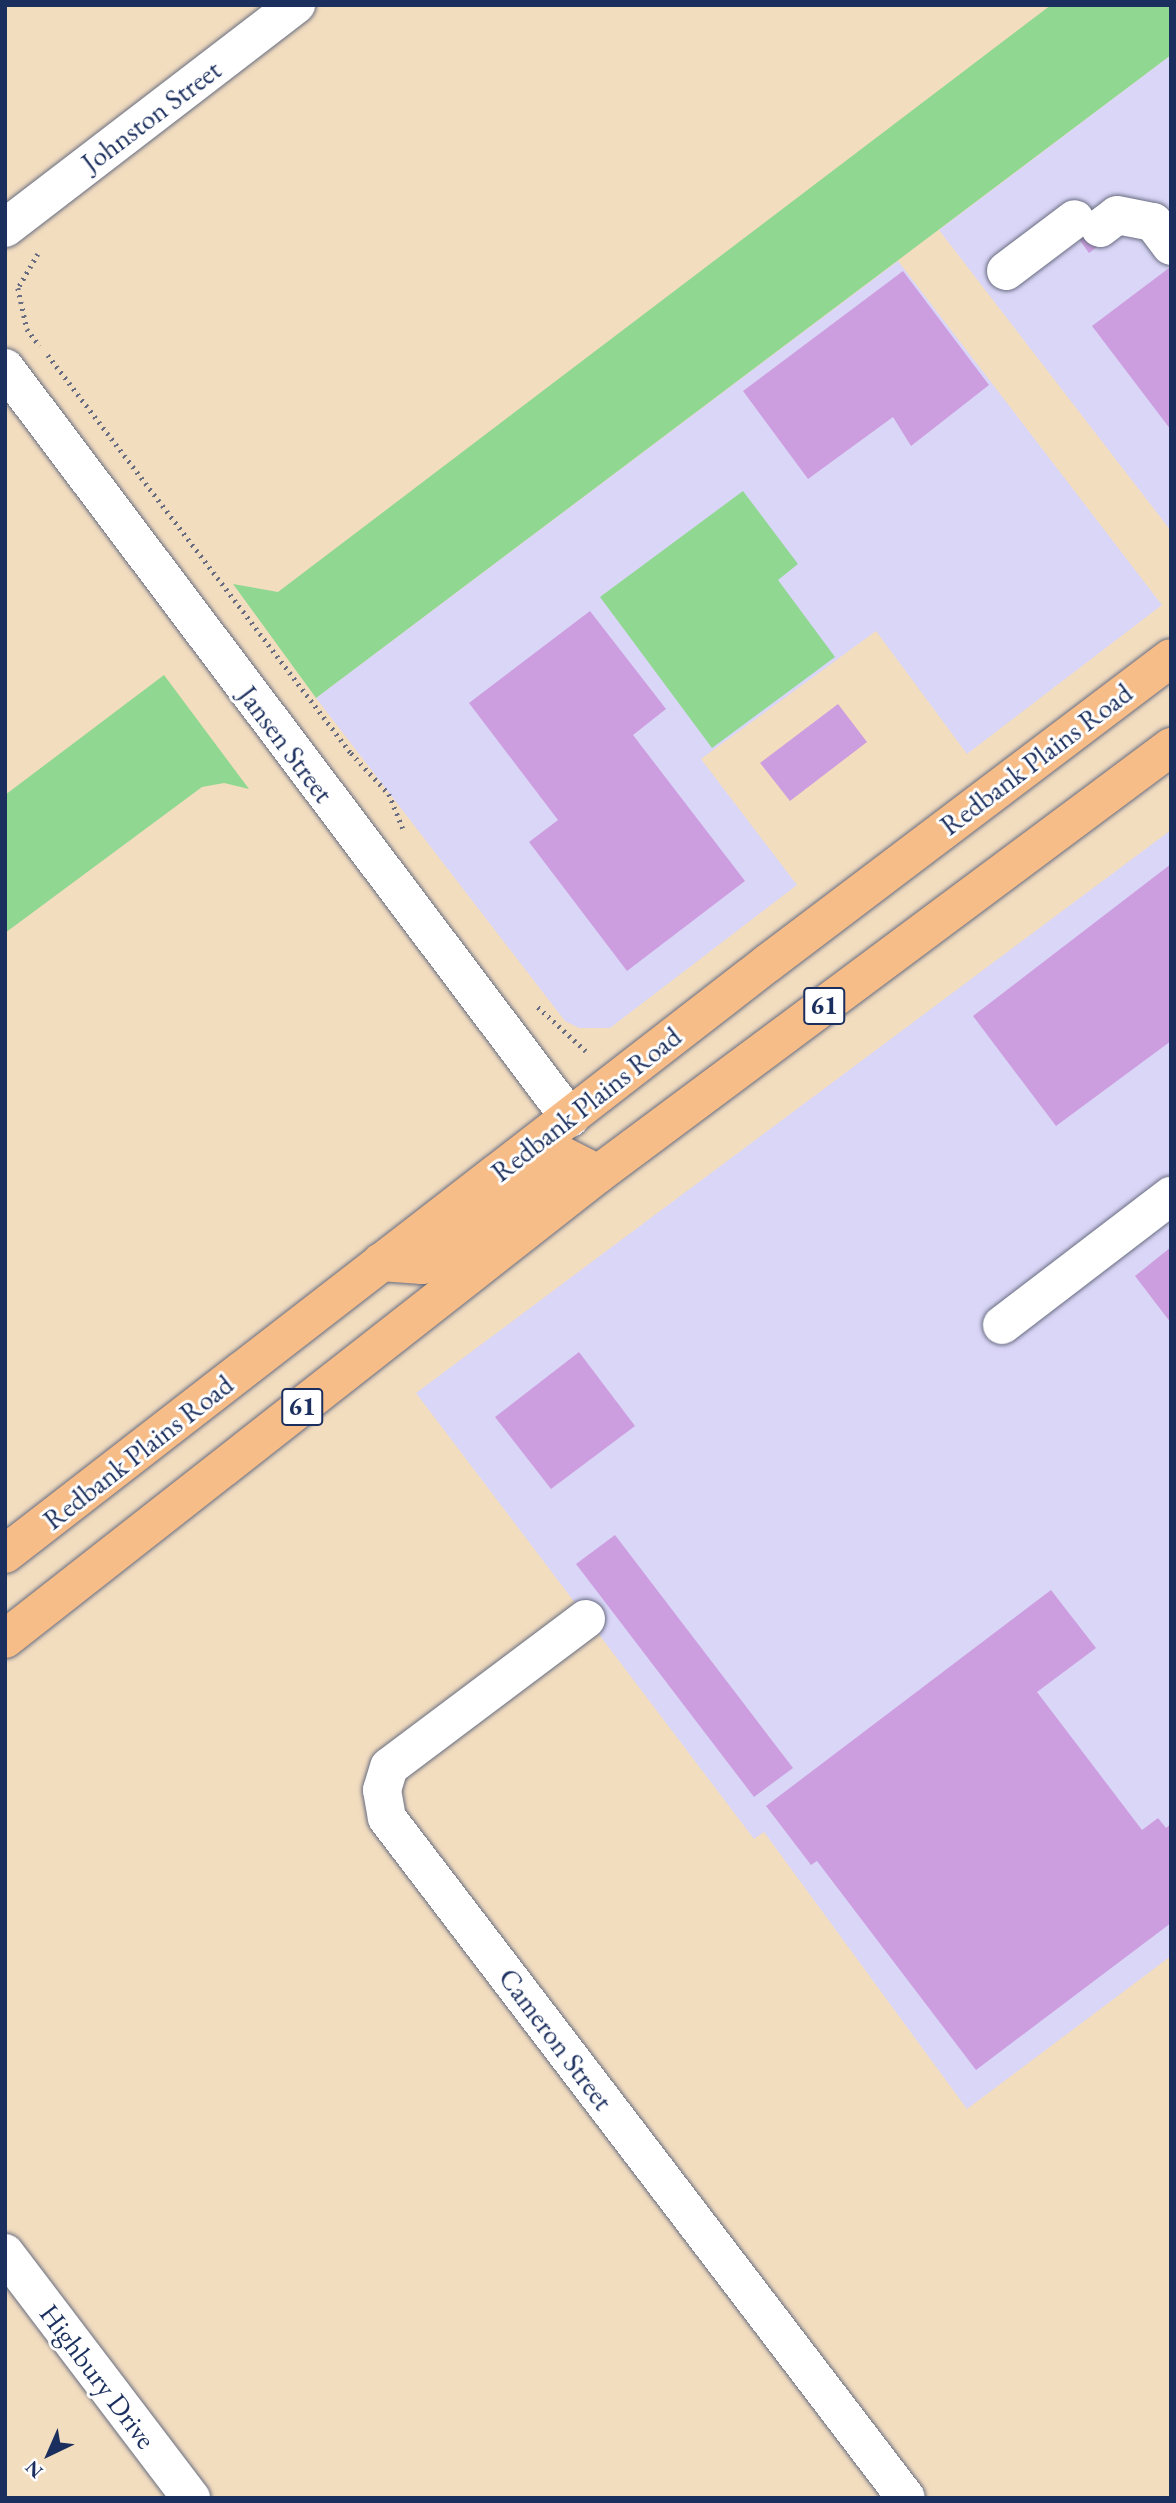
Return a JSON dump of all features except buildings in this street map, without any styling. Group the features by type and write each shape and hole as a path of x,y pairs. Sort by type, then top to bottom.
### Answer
{"main road":[{"name":"Redbank Plains Road","path":"5,1554 380,1262 1171,658"},
{"name":"61","path":"5,1639 598,1174 1171,747"},
{"path":"380,1262 422,1265 565,1157 598,1174"}],"street":[{"name":"Johnston Street","path":"20,216 296,5"},
{"path":"1011,281 1087,224 1117,215 1162,234"},
{"name":"Jansen Street","path":"5,368 569,1118"},
{"path":"1002,1325 1171,1196"},
{"name":"Cameron Street","path":"586,1619 389,1767 382,1790 387,1818 906,2498"},
{"name":"Highbury Drive","path":"5,2253 182,2495"}],"path":[{"path":"20,216 55,235 27,268 18,288 27,328 351,752 389,794 407,839"},
{"path":"531,1001 586,1051"}],"shaded area":[{"path":"1171,55 1171,531 939,230"},
{"path":"898,261 1162,605 967,754 876,631 701,759 797,885 610,1028 579,1028 565,1021 316,698"},
{"path":"1171,830 1171,1956 967,2109 764,1832 754,1839 416,1393"}],"green space":[{"path":"1051,5 1171,5 1171,55 316,698 233,584 278,592"},
{"path":"743,491 798,564 778,580 835,657 712,748 600,597"},
{"path":"164,675 249,789 224,783 202,787 5,933 5,795"}]}
